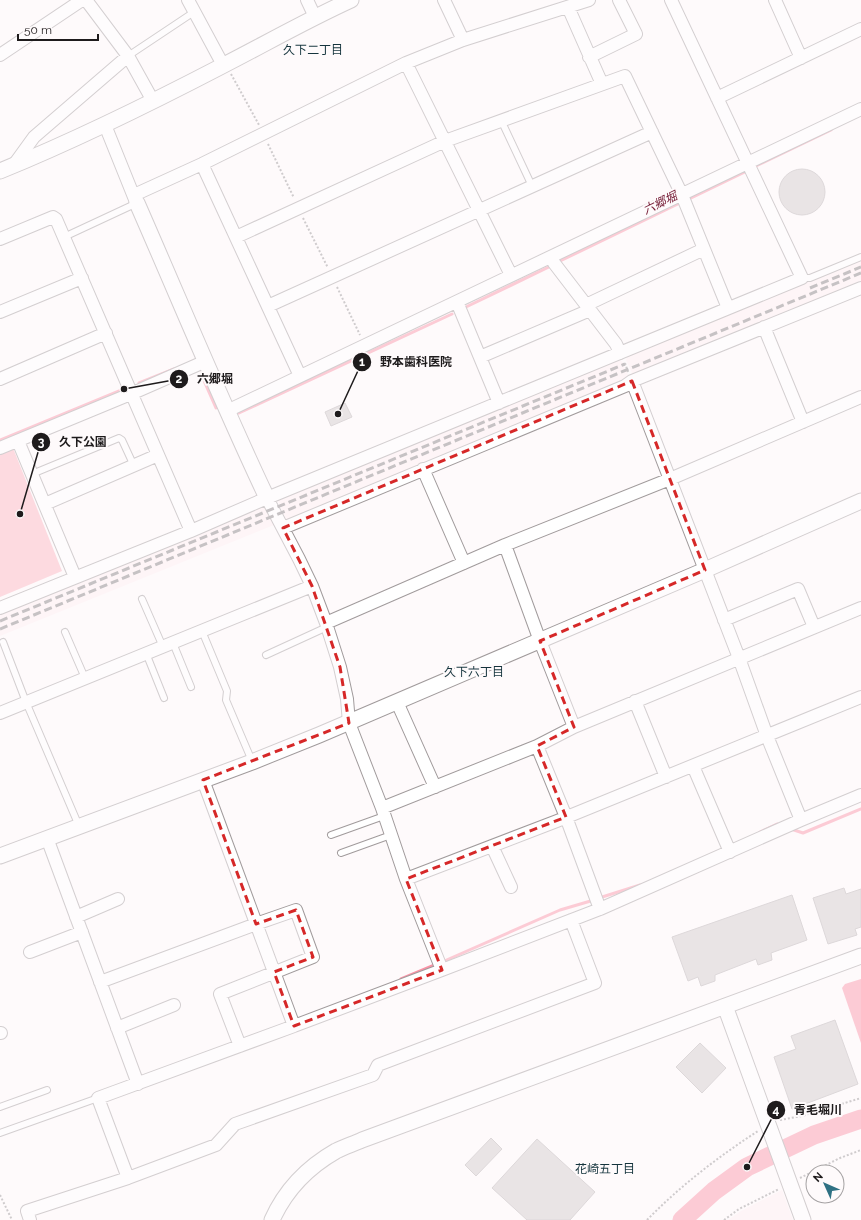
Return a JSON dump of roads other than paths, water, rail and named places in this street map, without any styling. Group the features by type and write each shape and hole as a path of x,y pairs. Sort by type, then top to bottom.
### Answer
{"street":[{"path":"0,55 82,0"},
{"path":"86,0 128,56 154,101"},
{"path":"188,0 226,68"},
{"path":"307,0 315,17"},
{"path":"6,169 105,125 226,68 315,17 351,0"},
{"path":"444,0 463,40"},
{"path":"135,199 202,164 406,63 463,40 589,0"},
{"path":"589,57 636,34 619,0"},
{"path":"0,608 191,531 267,498 499,403 622,356 728,308 802,278 671,0"},
{"path":"775,0 802,58"},
{"path":"568,7 602,84"},
{"path":"717,98 861,29"},
{"path":"6,169 34,137 128,56"},
{"path":"406,63 446,141 511,275"},
{"path":"236,236 446,141 625,76 682,195 728,308"},
{"path":"227,411 861,109"},
{"path":"105,125 135,199 227,411 267,498 312,586 340,667 347,699 349,722 383,812 406,879 442,970"},
{"path":"268,306 652,132"},
{"path":"202,164 300,376"},
{"path":"0,239 53,217 56,219 133,393 191,531"},
{"path":"480,357 588,308 704,249"},
{"path":"551,257 616,344 622,356"},
{"path":"0,312 82,278"},
{"path":"283,528 625,386 631,378 861,288"},
{"path":"457,302 499,403"},
{"path":"764,327 804,422"},
{"path":"0,379 106,333"},
{"path":"0,448 206,361"},
{"path":"631,378 739,658 767,736 801,820"},
{"path":"326,625 505,545 670,479 861,397"},
{"path":"18,441 75,577"},
{"path":"45,504 158,455"},
{"path":"423,469 464,563"},
{"path":"0,856 252,762 540,641 861,501"},
{"path":"505,545 540,641 574,727"},
{"path":"0,713 312,586"},
{"path":"724,620 798,589 814,627"},
{"path":"383,812 435,787 537,746 574,727 861,608"},
{"path":"406,879 666,777 861,697"},
{"path":"635,701 666,777"},
{"path":"397,702 435,787"},
{"path":"537,746 566,817 600,909"},
{"path":"693,766 730,852"},
{"path":"203,780 294,1026"},
{"path":"128,1178 98,1098 294,1026 600,909 861,795"},
{"path":"47,838 138,1084"},
{"path":"492,846 511,888"},
{"path":"76,917 118,899"},
{"path":"100,982 296,910 313,957 220,994 240,1046"},
{"path":"30,1220 27,1211 128,1178 216,1145 235,1124 373,1075 378,1065 595,983 570,920"},
{"path":"30,952 82,932"},
{"path":"272,1220 278,1206 294,1185 314,1166 337,1151 362,1140 861,956"},
{"path":"118,1028 174,1005"},
{"path":"725,1006 771,1128 803,1220"}],"lane":[{"path":"128,56 194,12"},
{"path":"501,120 532,186"},
{"path":"64,237 135,199"},
{"path":"802,278 810,278 861,257"},
{"path":"32,474 119,438 122,440 134,466"},
{"path":"142,599 191,687"},
{"path":"266,655 326,625"},
{"path":"202,631 227,691 226,700 252,762"},
{"path":"65,632 85,678"},
{"path":"3,642 26,702 79,826"},
{"path":"146,654 164,698"},
{"path":"331,835 383,812"},
{"path":"341,852 391,835"},
{"path":"0,1107 47,1090"},
{"path":"0,1133 98,1098"}],"waterway":[{"name":"六郷堀","path":"754,167 831,130"},
{"name":"六郷堀","path":"687,200 749,170"},
{"name":"六郷堀","path":"558,262 682,202"},
{"name":"六郷堀","path":"466,307 553,265"},
{"name":"六郷堀","path":"239,413 452,314"},
{"name":"六郷堀","path":"139,383 174,369"},
{"name":"六郷堀","path":"201,374 216,408"},
{"name":"六郷堀","path":"0,440 124,389"},
{"path":"791,829 803,833 861,809"},
{"path":"760,832 777,824 780,825"},
{"path":"599,898 640,885"},
{"path":"442,962 560,910 594,900"},
{"path":"401,979 437,964"},
{"path":"682,1220 714,1191 747,1167 814,1135 861,1119"}],"railway":[{"path":"810,288 861,267"},
{"path":"0,629 861,273"},
{"path":"0,621 625,364"}],"place":[{"name":"六郷堀","path":"124,389"},
{"name":"野本歯科医院","path":"338,414"},
{"name":"久下公園","path":"20,514"},
{"name":"青毛堀川","path":"747,1167"}],"district":[{"name":"久下二丁目","path":"313,50"},
{"name":"久下六丁目","path":"474,672"},
{"name":"花崎五丁目","path":"605,1169"}]}
